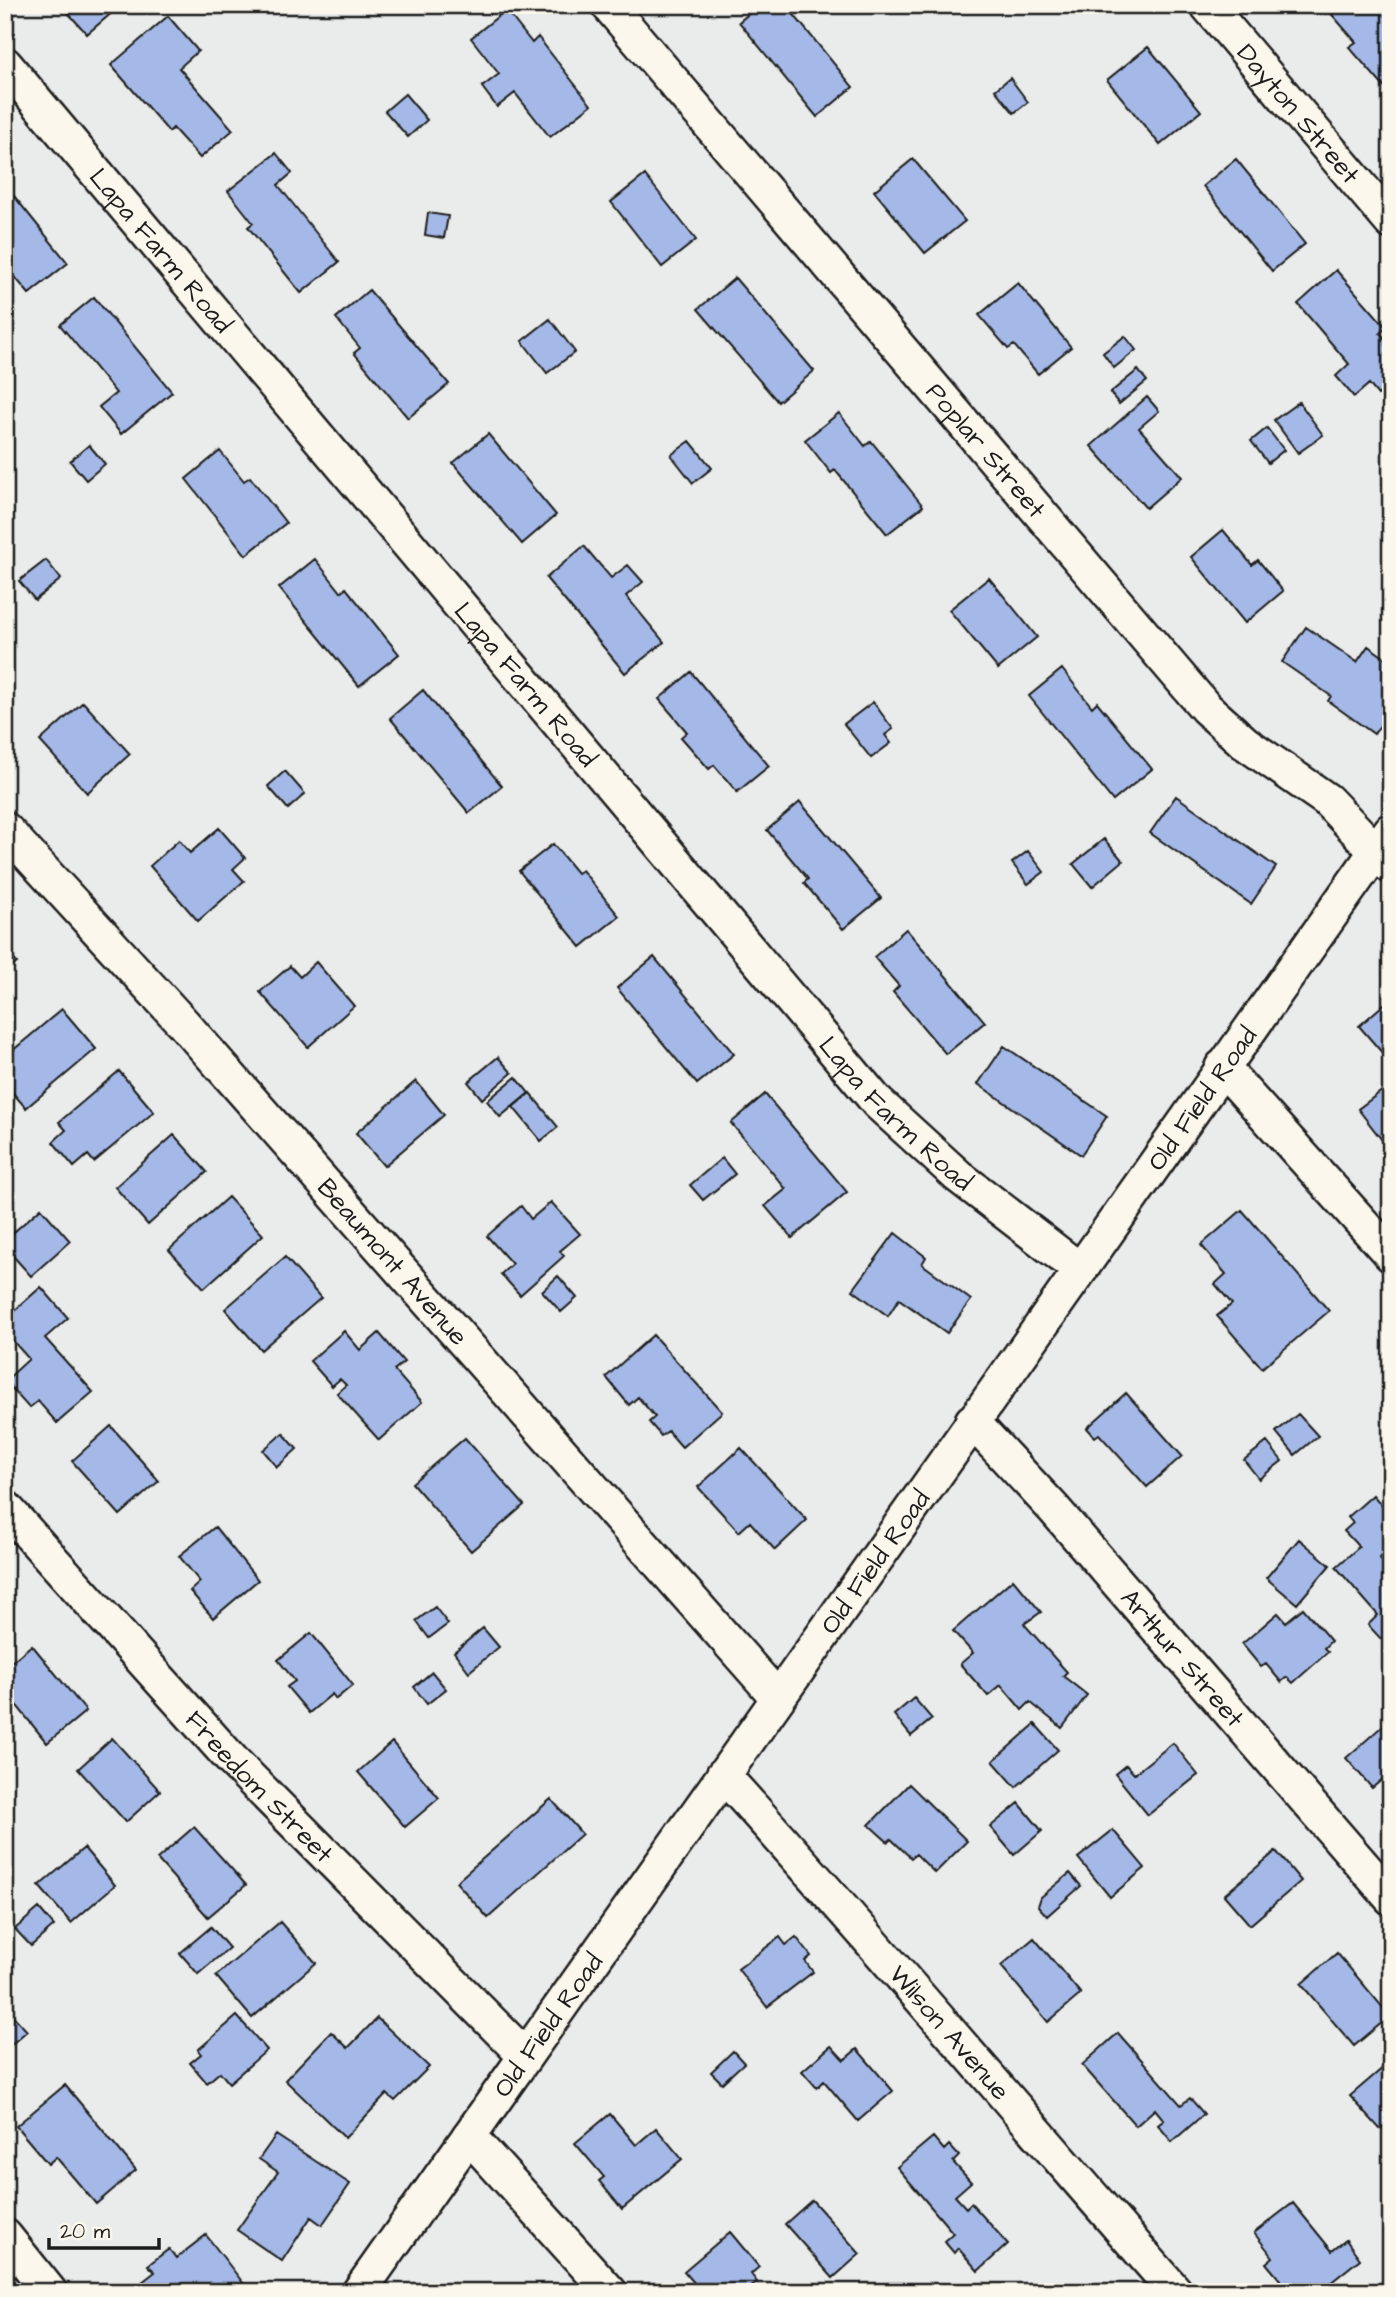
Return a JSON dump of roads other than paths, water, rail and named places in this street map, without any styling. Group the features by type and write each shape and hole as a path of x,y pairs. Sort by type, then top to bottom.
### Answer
{"street":[{"name":"Poplar Street","path":"608,5 1206,708 1245,743 1327,800 1386,849"},
{"name":"Dayton Street","path":"1207,5 1391,222"},
{"name":"Lapa Farm Road","path":"5,64 878,1103 958,1176 1080,1270"},
{"name":"Beaumont Avenue","path":"5,829 183,1023 777,1697"},
{"name":"Old Field Road","path":"359,2292 1222,1067 1386,849"},
{"path":"1222,1067 1391,1255"},
{"name":"Arthur Street","path":"972,1421 1223,1702 1391,1898"},
{"name":"Freedom Street","path":"5,1507 232,1760 525,2056"},
{"name":"Wilson Avenue","path":"723,1774 812,1872 1176,2292"},
{"path":"469,2136 610,2292"},
{"path":"5,2236 50,2292"}]}
